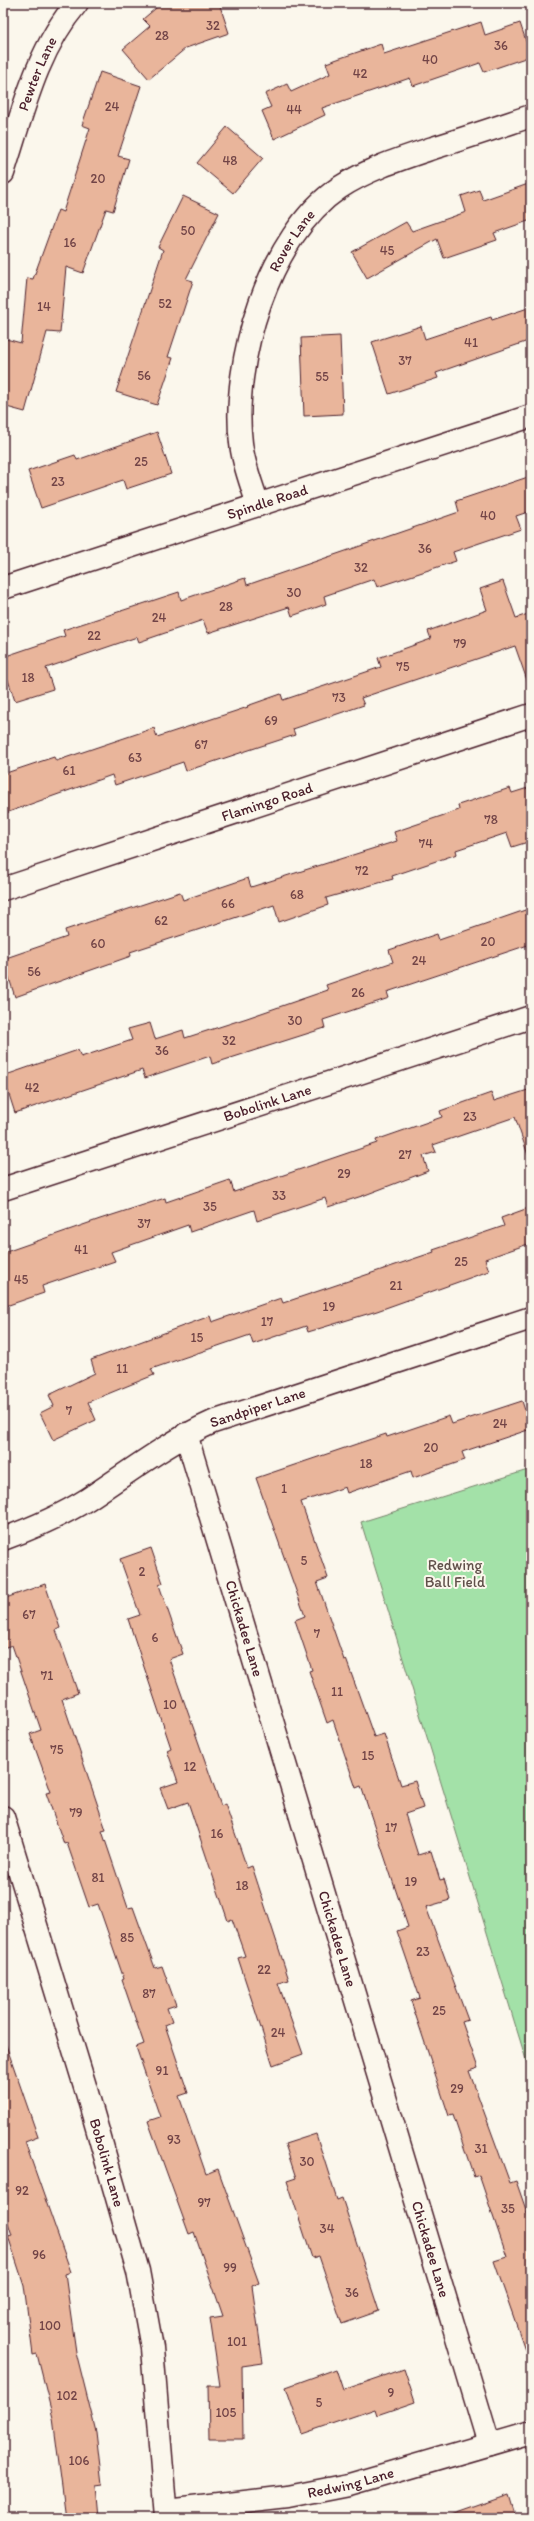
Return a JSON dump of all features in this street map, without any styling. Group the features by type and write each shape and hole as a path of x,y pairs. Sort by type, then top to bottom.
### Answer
{"street":[{"name":"Pewter Lane","path":"3,173 30,89 44,54 77,3"},
{"name":"Rover Lane","path":"258,505 241,444 239,410 244,366 261,301 277,262 295,231 316,207 338,188 375,168 531,116"},
{"name":"Spindle Road","path":"3,588 531,416"},
{"name":"Flamingo Road","path":"3,889 531,715"},
{"name":"Bobolink Lane","path":"3,1189 531,1017"},
{"name":"Sandpiper Lane","path":"3,1539 42,1524 87,1500 186,1434 213,1422 531,1318"},
{"name":"Chickadee Lane","path":"186,1434 489,2444"},
{"name":"Bobolink Lane","path":"3,1817 83,2078 138,2270 152,2348 166,2514"},
{"name":"Redwing Lane","path":"166,2514 288,2497 349,2485 531,2432"}],"green space":[{"name":"Redwing Ball Field","path":"531,1469 531,2076 361,1522"}],"building":[{"path":"162,3 219,3 229,33 186,48 149,79 123,49 150,26 143,19"},
{"path":"481,22 485,35 520,23 531,56 484,72 480,63 413,86 410,78 322,108 325,115 274,139 262,111 271,107 265,94 287,84 291,92 330,74 326,63 381,44 384,54"},
{"path":"100,72 141,86 118,156 129,159 113,211 106,209 83,273 66,267 60,333 47,332 25,412 3,406 3,350 6,339 21,343 27,278 33,279 58,210 63,212 90,128 82,125"},
{"path":"227,127 263,158 233,193 197,163"},
{"path":"531,183 531,220 494,233 497,240 444,258 437,239 367,278 352,252 406,222 412,231 466,212 461,196 479,190 483,200"},
{"path":"183,196 219,213 186,279 193,281 168,357 173,358 157,405 116,392 163,250 158,247"},
{"path":"531,307 531,340 436,373 438,378 389,394 372,342 421,326 425,339 491,317 492,320"},
{"path":"340,336 343,414 304,416 301,338"},
{"path":"157,432 171,474 126,489 123,480 41,508 28,471 75,455 77,460"},
{"path":"531,476 531,511 516,516 521,529 453,552 456,561 377,587 374,579 324,596 326,604 292,616 289,607 208,633 203,620 139,642 137,637 46,668 53,689 15,701 3,665 3,657 65,636 63,630 179,592 181,600 245,578 247,585 459,512 456,501"},
{"path":"503,581 516,618 531,613 531,682 528,683 515,646 361,698 364,705 293,729 295,735 186,771 183,762 115,785 112,775 3,814 3,774 54,757 56,761 154,728 157,737 248,707 247,706 281,694 283,700 381,667 378,658 431,639 428,631 487,610 480,589"},
{"path":"531,787 531,841 512,847 507,833 456,850 457,854 392,876 393,879 326,898 328,905 279,922 274,905 130,952 131,956 15,997 3,959 67,937 65,930 180,892 183,900 248,878 251,887 397,841 394,832 459,810 458,805 510,788 512,793"},
{"path":"531,908 531,944 387,992 389,998 323,1020 325,1028 212,1064 210,1056 145,1078 142,1070 15,1113 3,1076 78,1050 81,1057 132,1040 128,1029 150,1023 155,1039 183,1030 185,1038 328,990 326,985 393,962 389,950 437,934 439,940"},
{"path":"531,1089 531,1154 528,1155 515,1117 433,1145 436,1152 423,1156 428,1171 365,1195 328,1207 325,1198 257,1221 254,1210 190,1232 188,1225 111,1252 115,1261 42,1286 44,1293 3,1307 3,1253 165,1198 166,1202 230,1180 234,1192 377,1143 376,1140 442,1117 440,1111 491,1093 494,1101"},
{"path":"531,1207 531,1243 485,1259 489,1271 377,1311 308,1332 306,1326 253,1344 250,1335 151,1369 154,1375 88,1402 96,1420 53,1440 40,1413 54,1406 49,1395 95,1373 91,1360 210,1316 212,1322 281,1298 283,1303 434,1252 433,1250 504,1226 501,1218"},
{"path":"522,1401 531,1429 462,1452 465,1460 413,1478 411,1471 347,1493 345,1487 301,1502 328,1578 317,1582 344,1660 346,1659 374,1737 384,1734 401,1785 415,1781 423,1808 405,1814 418,1855 431,1851 440,1880 444,1879 450,1900 426,1907 468,2020 462,2022 478,2068 469,2071 510,2183 516,2181 531,2224 531,2358 528,2358 494,2261 507,2257 479,2175 474,2177 453,2115 449,2116 411,2001 420,1998 397,1931 408,1927 361,1786 356,1788 333,1720 327,1723 309,1671 312,1670 295,1620 305,1616 256,1478 386,1434 387,1437 449,1416 452,1424"},
{"path":"151,1548 163,1583 159,1585 183,1654 169,1659 221,1806 225,1804 247,1868 252,1866 289,1980 278,1983 303,2054 273,2065 238,1958 245,1956 232,1919 228,1921 188,1802 168,1809 160,1788 178,1782 167,1750 171,1748 128,1619 140,1615 120,1559"},
{"path":"45,1584 60,1628 56,1630 78,1693 62,1699 106,1830 102,1831 128,1908 133,1907 155,1968 162,1966 176,2005 167,2008 172,2022 165,2025 188,2093 179,2096 206,2174 218,2169 259,2283 252,2286 263,2363 242,2366 243,2439 209,2439 208,2386 220,2386 210,2318 223,2316 194,2232 189,2234 148,2121 160,2117 136,2047 144,2044 122,1980 124,1979 98,1904 89,1907 67,1843 64,1844 46,1793 51,1792 30,1734 41,1730 12,1645 3,1648 3,1599"},
{"path":"3,2045 6,2045 38,2137 25,2142 71,2272 65,2274 76,2352 96,2432 102,2484 95,2485 98,2518 66,2518 53,2418 37,2354 33,2355 24,2285 8,2236 12,2235 3,2207"},
{"path":"316,2134 337,2200 342,2198 379,2311 342,2324 319,2256 312,2258 287,2181 296,2178 285,2144"},
{"path":"336,2369 343,2390 404,2369 415,2402 377,2415 375,2409 302,2434 286,2387"},
{"path":"509,2495 516,2518 453,2518 452,2515"}]}
